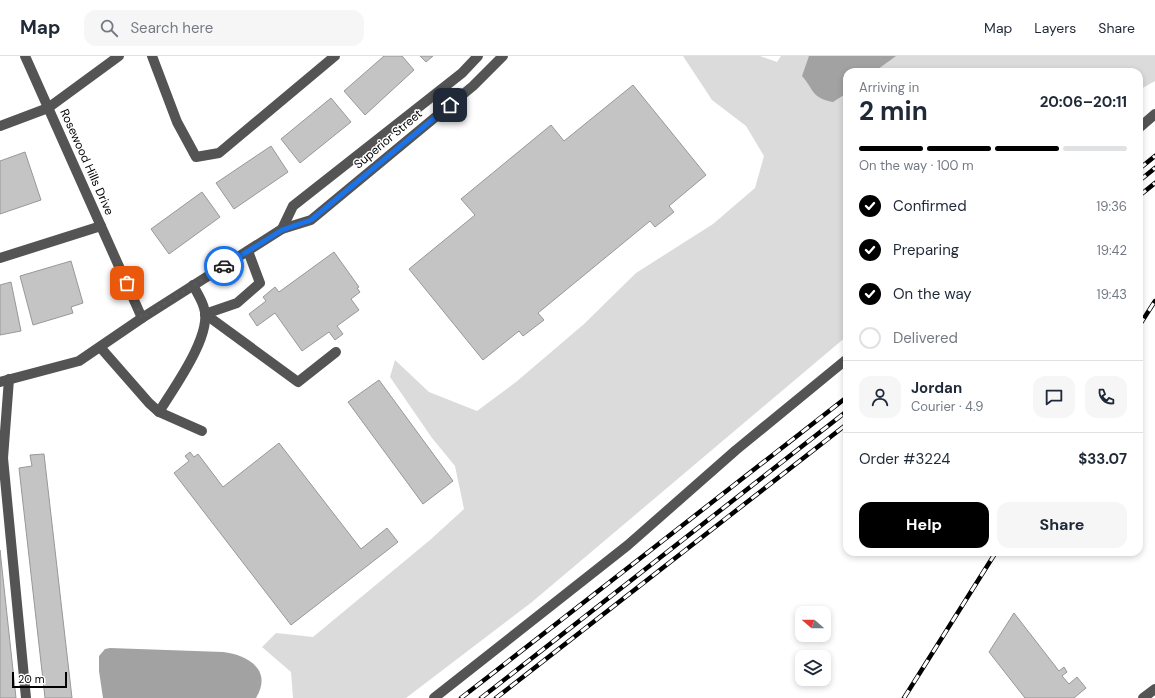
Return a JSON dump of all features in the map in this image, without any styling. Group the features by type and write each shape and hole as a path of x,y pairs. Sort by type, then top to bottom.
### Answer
{"street":[{"name":"Rosewood Hills Drive","path":"25,56 142,318"},
{"path":"48,108 118,56"},
{"path":"152,56 177,122 196,157 219,153 335,56"},
{"name":"Superior Street","path":"282,230 293,206 462,73 478,56"},
{"name":"Superior Street","path":"4,381 79,361 193,285 282,230 311,220 472,86 503,56"},
{"path":"462,73 472,86"},
{"name":"Rosewood Hills Drive","path":"0,126 48,108"},
{"path":"1143,124 1155,114"},
{"name":"Rosewood Hills Drive","path":"0,258 101,226"},
{"path":"205,314 237,302 260,283 248,251"},
{"path":"159,412 199,344 205,323 205,309 193,285"},
{"path":"205,314 298,382 336,352"},
{"path":"100,346 149,403 159,412 202,431"},
{"path":"434,698 628,545 736,450 843,362"},
{"path":"4,381 2,440 3,458 26,698"},
{"path":"1143,698 1155,689"}],"shaded area":[{"path":"683,56 760,56 777,62 781,56 1155,56 1155,81 1143,88 1143,68 843,68 843,339 532,602 406,698 293,698 291,672 262,647 276,633 313,637 430,540 464,509 455,466 432,438 390,377 395,360 429,392 477,411 516,382 584,324 636,273 713,224 755,188 764,156 746,126 712,100"},
{"path":"809,56 896,56 880,68 843,68 843,96 833,102 817,95 802,76"},
{"path":"105,649 223,652 232,654 249,660 260,672 262,679 260,688 256,698 103,698 99,671 99,656"}],"building":[{"path":"384,56 402,56 414,70 365,115 344,91"},
{"path":"420,56 433,56 426,62"},
{"path":"633,85 706,175 669,206 674,212 655,227 650,221 538,313 544,320 523,336 519,331 483,360 409,269 475,215 461,199 551,125 564,141"},
{"path":"331,98 351,122 300,163 281,139"},
{"path":"271,146 288,172 234,209 216,183"},
{"path":"25,152 41,200 0,214 0,161"},
{"path":"202,192 220,217 169,254 151,229"},
{"path":"334,252 359,287 357,288 360,292 351,299 359,310 337,326 343,334 335,340 329,332 302,351 275,313 257,326 249,314 266,301 263,297 275,287 279,292"},
{"path":"71,261 83,303 71,307 73,313 33,325 20,276"},
{"path":"11,282 21,331 0,335 0,285"},
{"path":"379,380 453,481 423,504 348,402"},
{"path":"279,443 361,549 387,528 398,542 291,625 174,473 189,461 185,456 190,452 194,457 198,454 223,487"},
{"path":"44,454 72,698 45,698 19,468 32,466 30,455"},
{"path":"0,550 16,698 0,698"},
{"path":"1014,613 1059,671 1064,667 1067,672 1062,676 1069,684 1077,677 1086,688 1074,698 1025,698 989,652"}],"railway":[{"path":"1143,166 1155,156"},
{"path":"1143,178 1155,168"},
{"path":"1143,193 1155,183"},
{"path":"1143,320 1155,301"},
{"path":"461,698 843,400"},
{"path":"481,698 843,414"},
{"path":"496,698 843,427"},
{"path":"904,698 993,556"}],"way so far":[{"path":"127,283 142,318 224,266"}],"route":[{"path":"224,266 282,230 311,220 450,105"}]}
